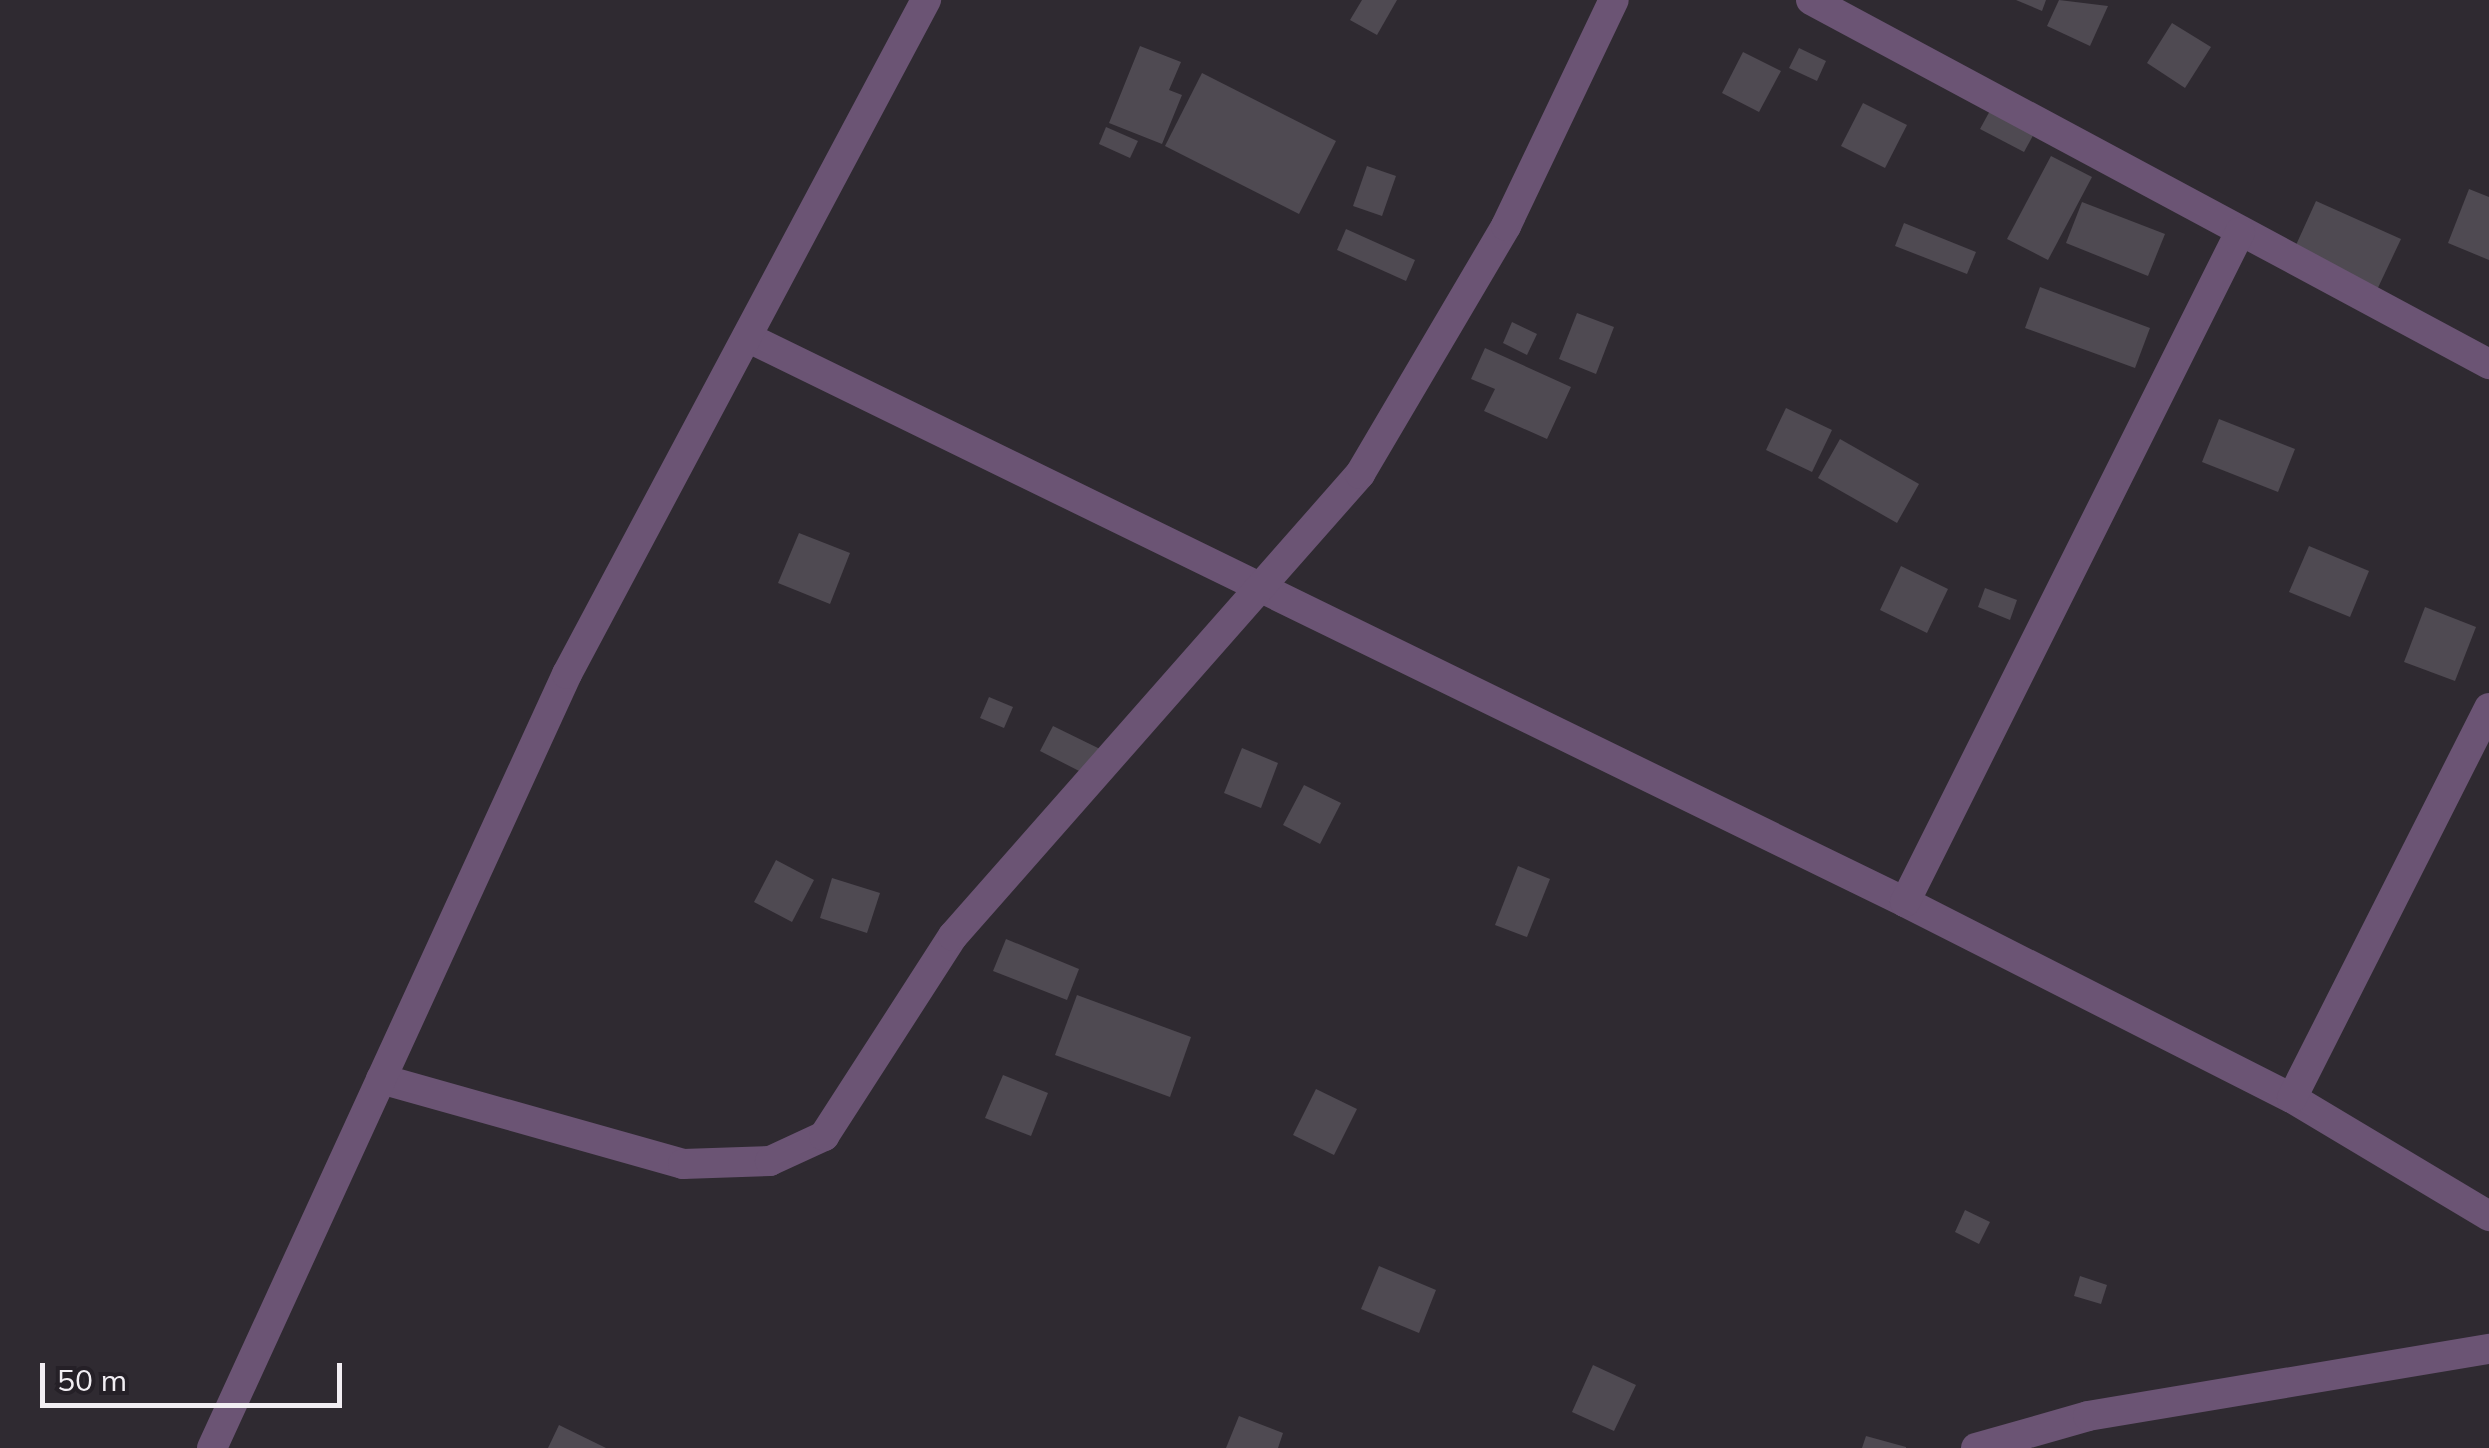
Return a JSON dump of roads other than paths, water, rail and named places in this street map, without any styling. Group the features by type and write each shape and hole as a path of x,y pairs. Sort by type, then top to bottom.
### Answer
{"street":[{"path":"212,1448 567,674 926,0"},
{"path":"382,1079 683,1164 770,1161 824,1136 953,936 1360,474 1420,378 1506,226 1614,0"},
{"path":"1811,0 2489,364"},
{"path":"1906,902 2240,232"},
{"path":"747,337 1906,902 2292,1098 2489,1216"},
{"path":"2292,1098 2489,708"},
{"path":"1976,1448 2088,1416 2489,1350"}]}
